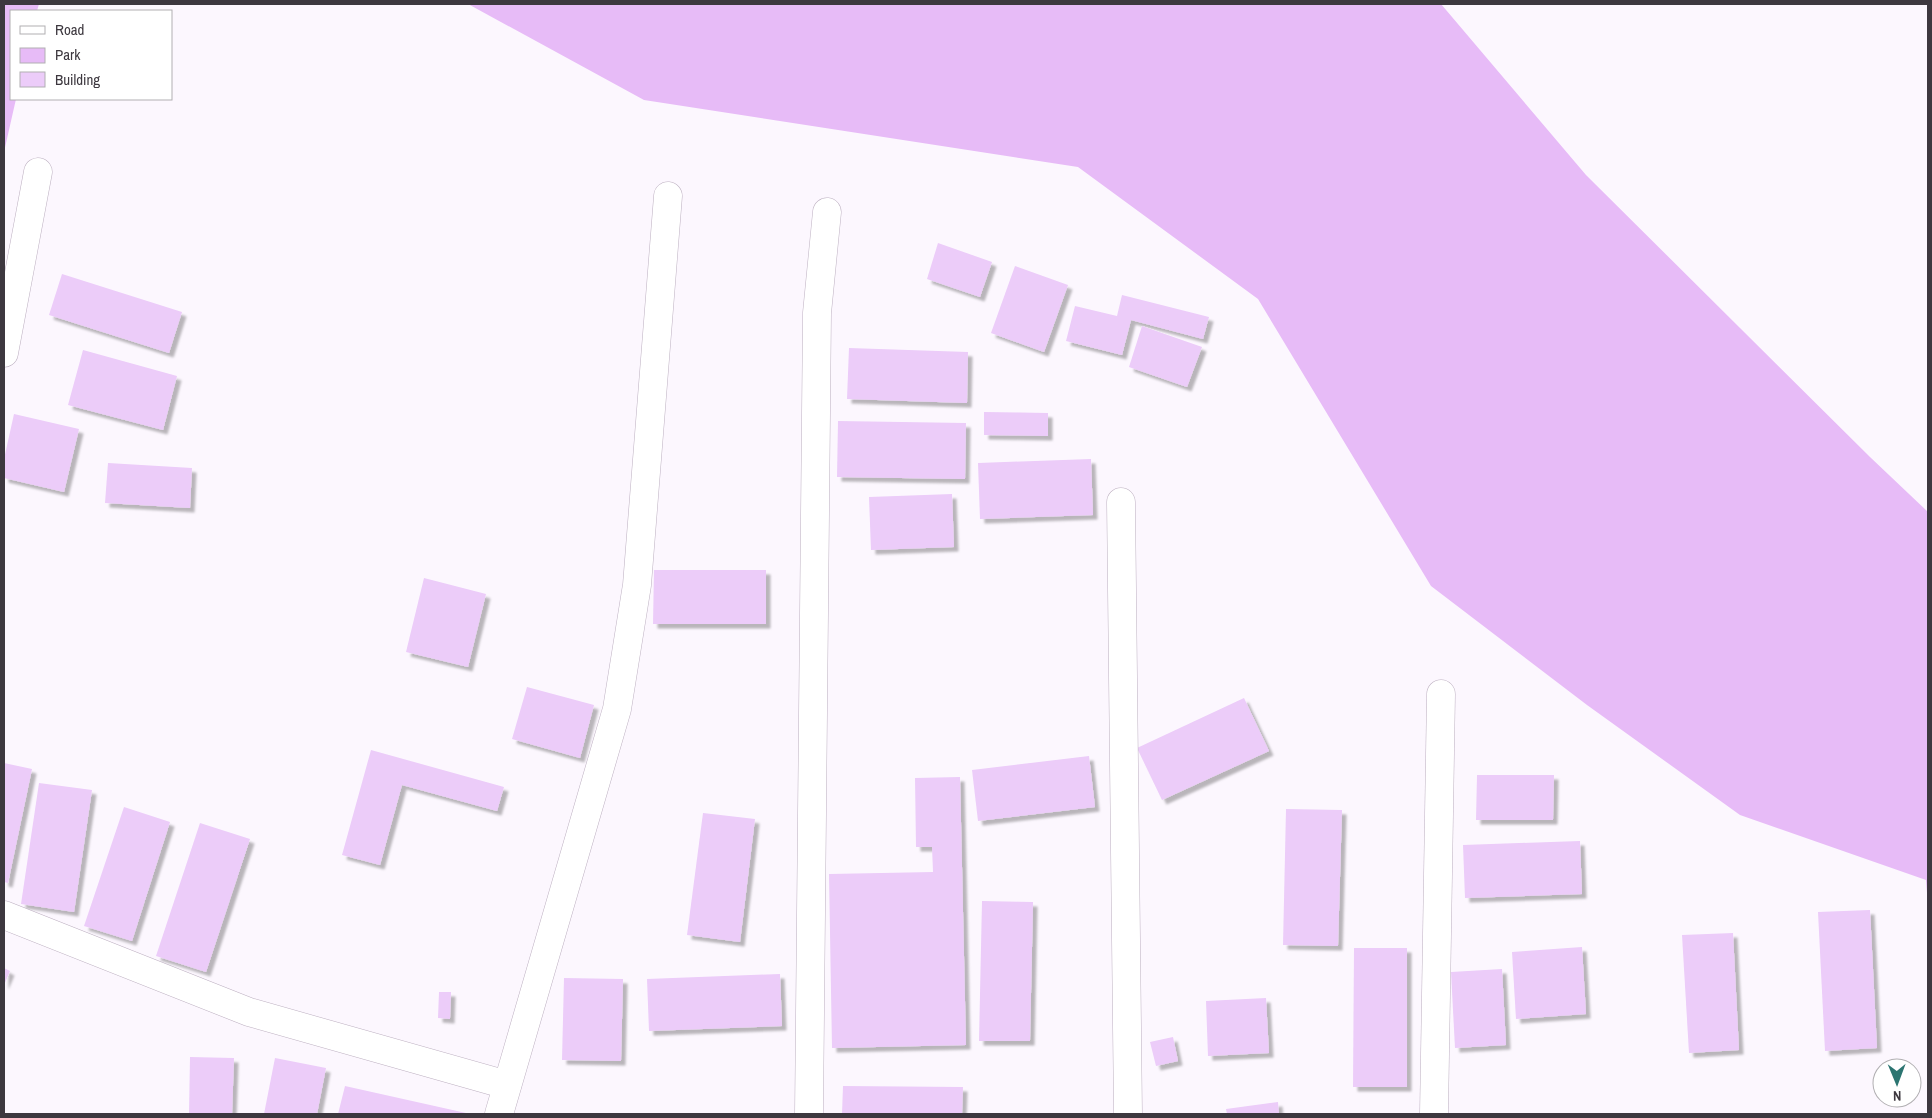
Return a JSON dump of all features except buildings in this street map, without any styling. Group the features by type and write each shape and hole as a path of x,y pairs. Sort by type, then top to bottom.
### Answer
{"street":[{"path":"4,353 38,172"},
{"path":"499,1114 617,709 637,585 668,196"},
{"path":"808,1114 817,313 826,212"},
{"path":"1121,502 1128,1114"},
{"path":"1434,1114 1441,694"},
{"path":"4,915 249,1012 507,1085"}],"green space":[{"path":"4,4 39,4 37,10 10,10 10,100 16,100 4,152"},
{"path":"468,4 1441,4 1586,175 1870,457 1928,512 1928,906 1926,880 1740,815 1587,705 1431,586 1258,299 1078,167 644,100"}]}
